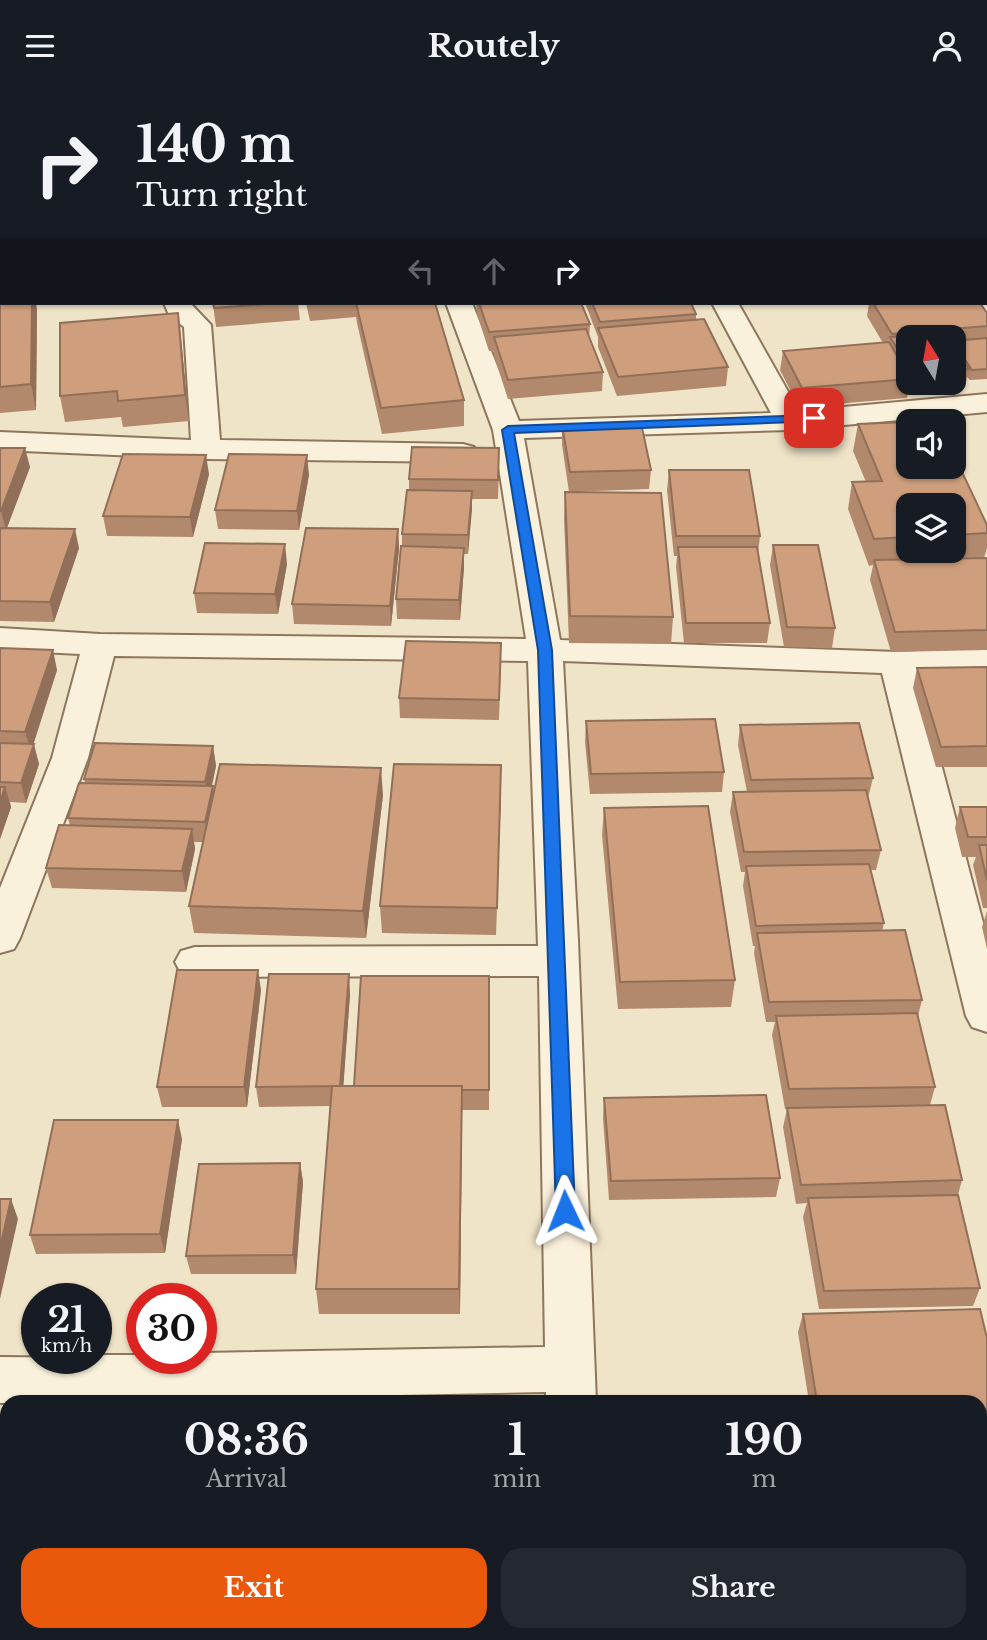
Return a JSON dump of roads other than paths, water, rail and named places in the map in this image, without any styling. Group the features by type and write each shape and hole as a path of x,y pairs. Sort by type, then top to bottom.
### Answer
{"street":[{"path":"177,305 178,309 197,325 205,438"},
{"path":"0,1380 570,1385 558,961 545,650 510,442 460,305"},
{"path":"726,305 790,421"},
{"path":"0,442 205,438 510,442 987,403"},
{"path":"82,434 136,439"},
{"path":"0,639 100,645 545,650 897,663 987,659"},
{"path":"0,937 70,758 100,645"},
{"path":"897,663 987,1016"},
{"path":"195,962 558,961"}]}
